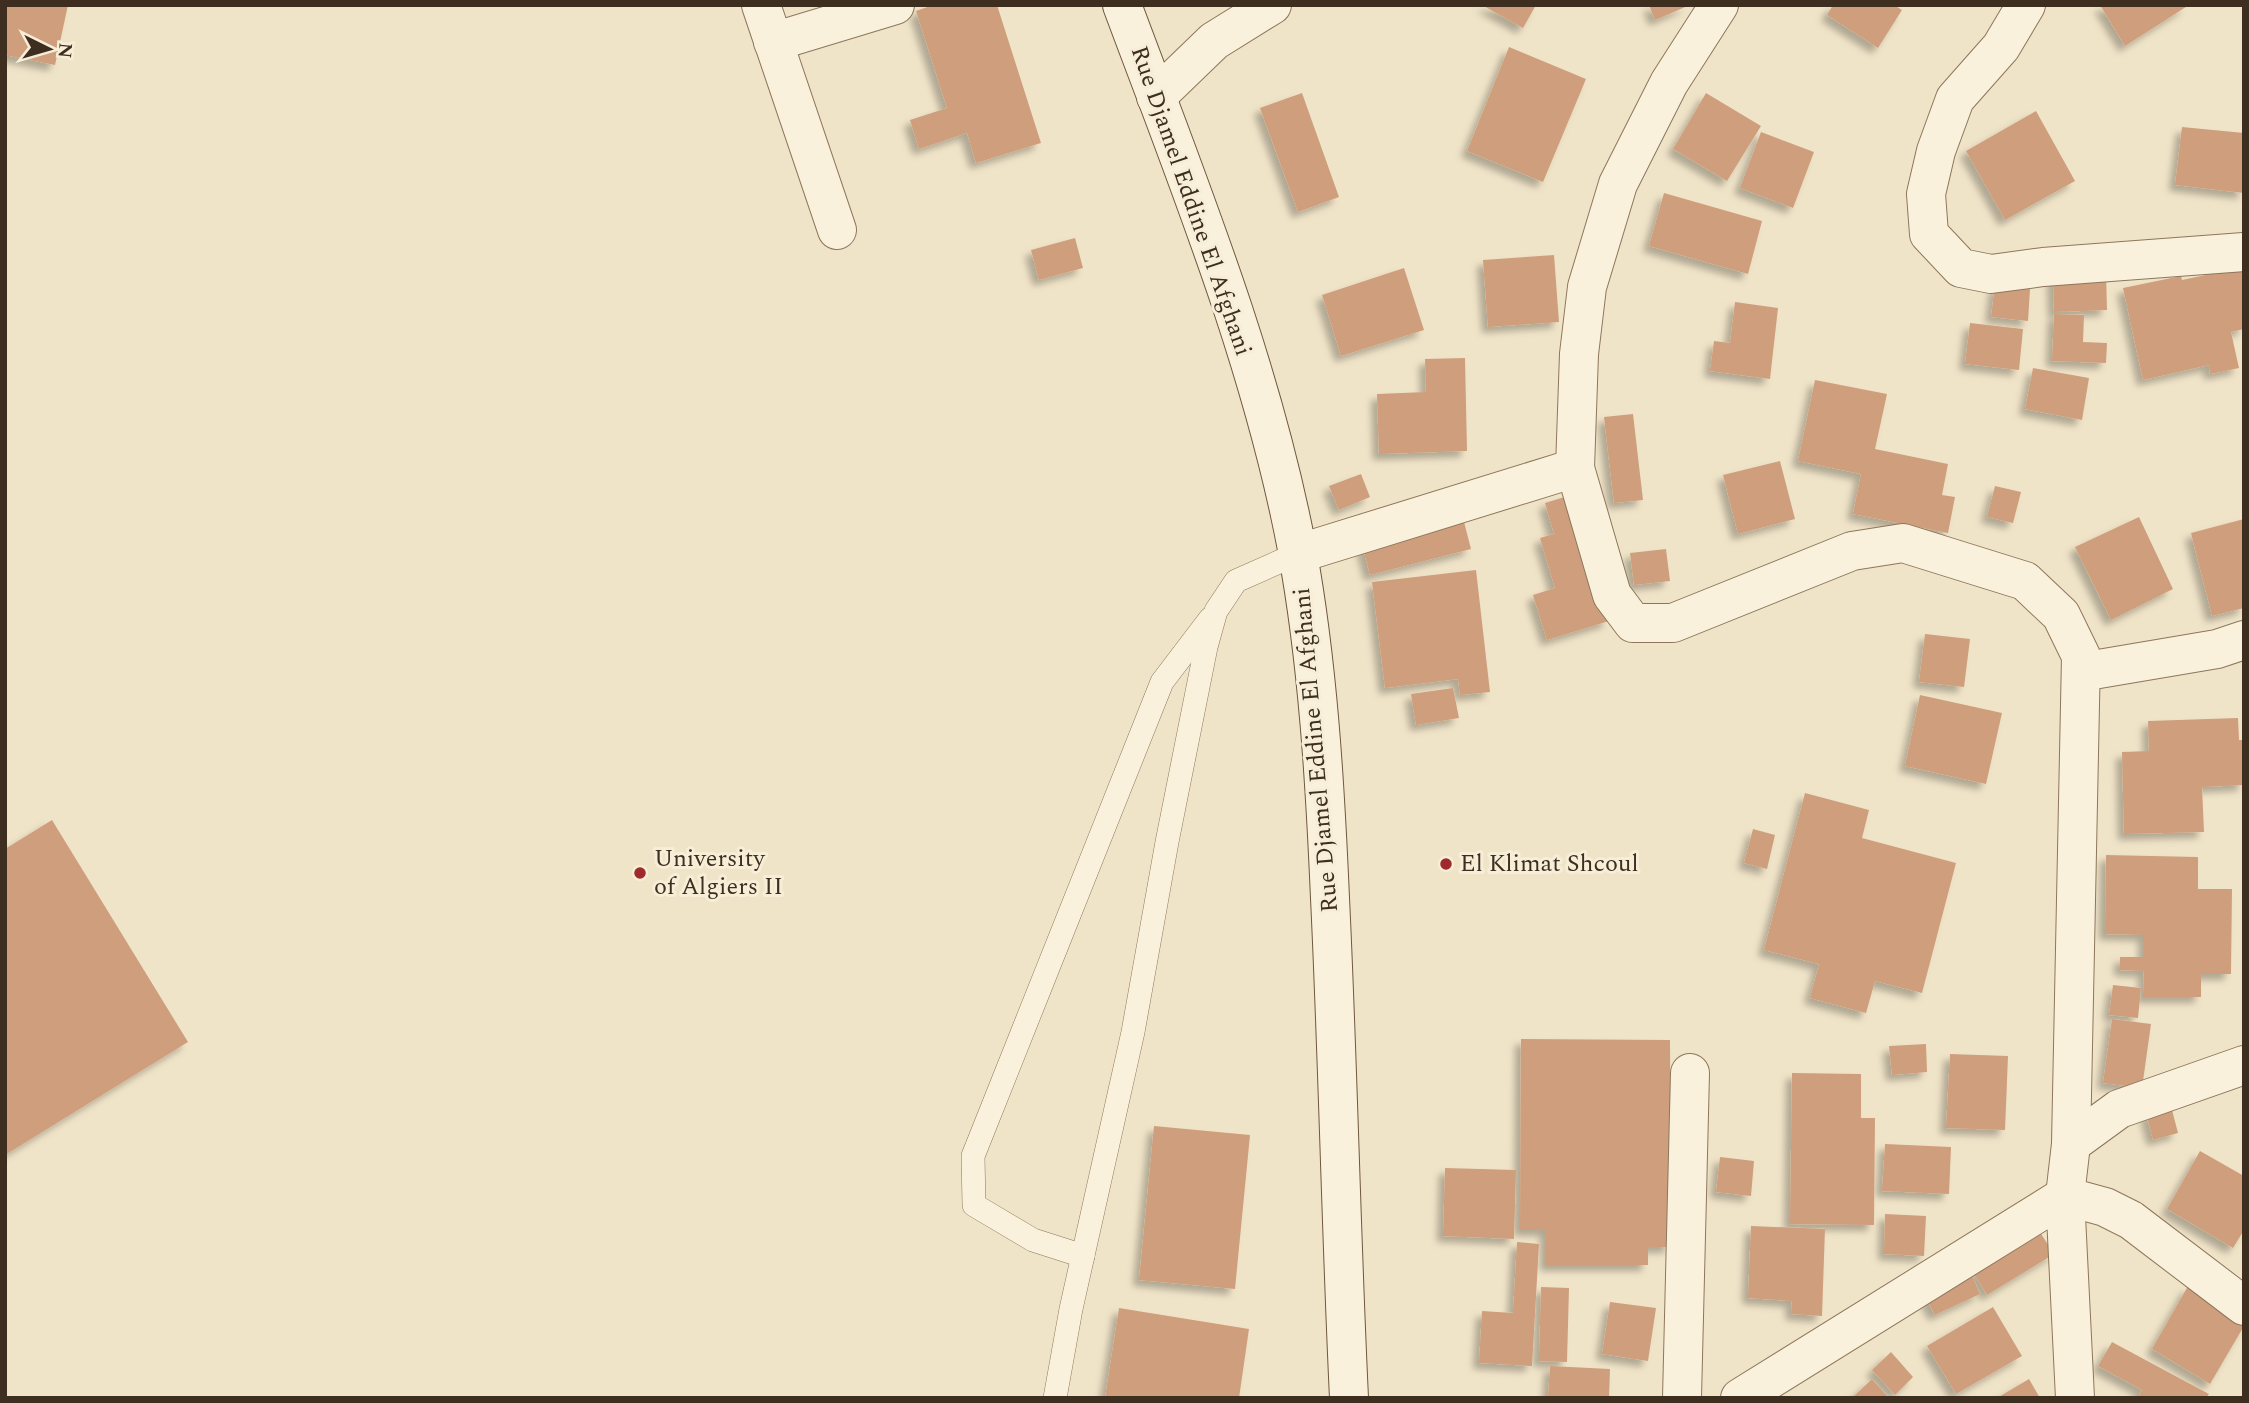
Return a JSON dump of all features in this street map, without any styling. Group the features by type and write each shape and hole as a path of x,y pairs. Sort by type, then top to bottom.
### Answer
{"street":[{"path":"761,5 837,230"},
{"path":"773,42 895,5"},
{"name":"Rue Djamel Eddine El Afghani","path":"1122,5 1211,249 1268,420 1297,554 1315,678 1326,817 1339,1078 1349,1398"},
{"path":"1214,41 1232,5"},
{"path":"1156,97 1214,41 1272,5"},
{"path":"1719,5 1669,83 1618,184 1587,287 1578,354 1575,468 1612,595 1633,623 1673,623 1852,551 1903,543 2025,581 2061,615 2081,656 2071,1144 2065,1196 2075,1398"},
{"path":"2026,5 2001,47 1955,99 1936,151 1926,194 1929,234 1961,268 1991,274 2043,267 2244,252"},
{"path":"1297,554 1575,468"},
{"path":"2081,672 2217,649 2244,640"},
{"path":"2071,1144 2119,1109 2244,1065"},
{"path":"1682,1398 1690,1073"},
{"path":"1740,1398 2065,1196 2105,1207 2131,1220 2244,1306"}],"lane":[{"path":"1083,1256 1033,1240 974,1205 973,1156 1162,682 1236,581 1297,554"},
{"path":"1055,1398 1071,1310 1133,1032 1170,829 1216,611"}],"building":[{"path":"5,5 68,5 55,65 5,55"},
{"path":"933,5 997,5 1041,143 976,163 967,133 919,149 910,120 947,108 916,11"},
{"path":"1482,5 1536,5 1523,28"},
{"path":"1649,5 1690,5 1655,20"},
{"path":"1833,5 1894,5 1902,10 1878,48 1827,15"},
{"path":"2100,5 2189,5 2125,46"},
{"path":"1509,47 1586,79 1543,182 1467,151"},
{"path":"1302,93 1339,197 1298,212 1260,108"},
{"path":"1706,93 1761,126 1727,181 1673,149"},
{"path":"2036,111 2075,181 2005,220 1966,151"},
{"path":"2182,127 2244,133 2244,193 2175,185"},
{"path":"1761,132 1814,152 1793,208 1740,188"},
{"path":"1664,193 1762,221 1748,274 1649,246"},
{"path":"1075,238 1083,268 1039,280 1031,250"},
{"path":"1554,255 1559,322 1488,327 1483,260"},
{"path":"2244,267 2244,329 2231,332 2239,368 2210,374 2209,365 2143,380 2123,288 2181,276 2182,280"},
{"path":"1404,268 1424,330 1341,356 1322,295"},
{"path":"2106,272 2107,310 2054,312 2053,274"},
{"path":"1995,285 2030,289 2028,321 1991,317"},
{"path":"1735,302 1778,308 1770,379 1710,371 1714,341 1730,343"},
{"path":"2054,314 2084,315 2083,342 2107,343 2106,363 2052,361"},
{"path":"1970,323 2023,329 2019,370 1965,364"},
{"path":"1465,358 1467,451 1379,454 1377,394 1426,392 1425,359"},
{"path":"2033,368 2089,378 2082,420 2025,409"},
{"path":"1815,380 1887,394 1875,449 1948,464 1942,495 1955,497 1948,533 1853,514 1861,474 1798,461"},
{"path":"1633,414 1643,500 1614,503 1604,417"},
{"path":"1780,461 1795,519 1738,534 1723,475"},
{"path":"1361,474 1370,497 1339,510 1329,486"},
{"path":"1995,486 2021,492 2013,523 1987,517"},
{"path":"1571,495 1609,621 1547,640 1533,595 1555,588 1540,538 1554,534 1545,503"},
{"path":"2139,517 2173,589 2111,620 2075,547"},
{"path":"1463,518 1471,549 1370,575 1362,545"},
{"path":"2244,519 2244,608 2212,616 2191,533"},
{"path":"1666,549 1670,581 1634,585 1630,553"},
{"path":"1476,570 1490,692 1460,695 1458,679 1385,688 1372,582"},
{"path":"1925,634 1970,639 1964,687 1919,682"},
{"path":"1453,688 1459,718 1416,725 1411,694"},
{"path":"1920,695 2002,713 1986,784 1905,766"},
{"path":"2238,718 2239,740 2244,740 2244,785 2202,787 2204,832 2124,834 2122,752 2149,751 2148,721"},
{"path":"1805,793 1869,810 1862,838 1956,863 1922,993 1875,981 1866,1013 1810,998 1819,964 1764,950"},
{"path":"52,820 188,1042 5,1155 5,849"},
{"path":"1753,829 1775,835 1767,869 1744,863"},
{"path":"2106,855 2198,857 2198,889 2232,889 2231,974 2201,974 2201,997 2143,997 2144,971 2120,970 2120,957 2144,957 2144,935 2105,934"},
{"path":"2113,985 2141,988 2138,1018 2109,1015"},
{"path":"2112,1019 2151,1024 2142,1088 2103,1083"},
{"path":"1521,1039 1670,1040 1671,1247 1648,1247 1648,1265 1546,1265 1546,1230 1520,1230"},
{"path":"1926,1044 1927,1072 1892,1075 1889,1046"},
{"path":"1950,1054 2008,1056 2005,1130 1946,1128"},
{"path":"1792,1073 1861,1074 1861,1118 1875,1118 1874,1225 1790,1224"},
{"path":"2171,1106 2178,1133 2153,1140 2146,1113"},
{"path":"1154,1126 1250,1135 1235,1289 1139,1280"},
{"path":"1885,1144 1951,1147 1949,1194 1882,1191"},
{"path":"2200,1151 2244,1176 2244,1230 2233,1248 2167,1209"},
{"path":"1720,1157 1754,1161 1751,1196 1716,1192"},
{"path":"1445,1168 1516,1170 1514,1239 1443,1236"},
{"path":"1885,1214 1926,1216 1924,1256 1884,1254"},
{"path":"1751,1226 1825,1229 1822,1316 1791,1314 1792,1301 1748,1298"},
{"path":"2038,1229 2054,1254 1987,1295 1972,1271"},
{"path":"1517,1242 1539,1244 1532,1366 1479,1363 1482,1311 1513,1313"},
{"path":"1972,1275 1980,1294 1935,1315 1925,1297"},
{"path":"2188,1286 2244,1319 2244,1326 2210,1384 2152,1349"},
{"path":"1541,1287 1569,1288 1567,1362 1539,1361"},
{"path":"1610,1302 1656,1308 1648,1361 1602,1354"},
{"path":"1993,1307 2022,1356 1956,1394 1927,1346"},
{"path":"1119,1308 1249,1329 1239,1398 1105,1398"},
{"path":"2112,1342 2209,1394 2206,1398 2138,1398 2142,1390 2098,1366"},
{"path":"1891,1352 1913,1377 1895,1395 1872,1370"},
{"path":"1550,1366 1610,1369 1609,1398 1548,1398"},
{"path":"1872,1379 1889,1398 1852,1398"},
{"path":"2029,1379 2040,1398 1997,1398"}],"place":[{"name":"El Klimat Shcoul","path":"1446,864"},
{"name":"University of Algiers II","path":"640,873"}]}
